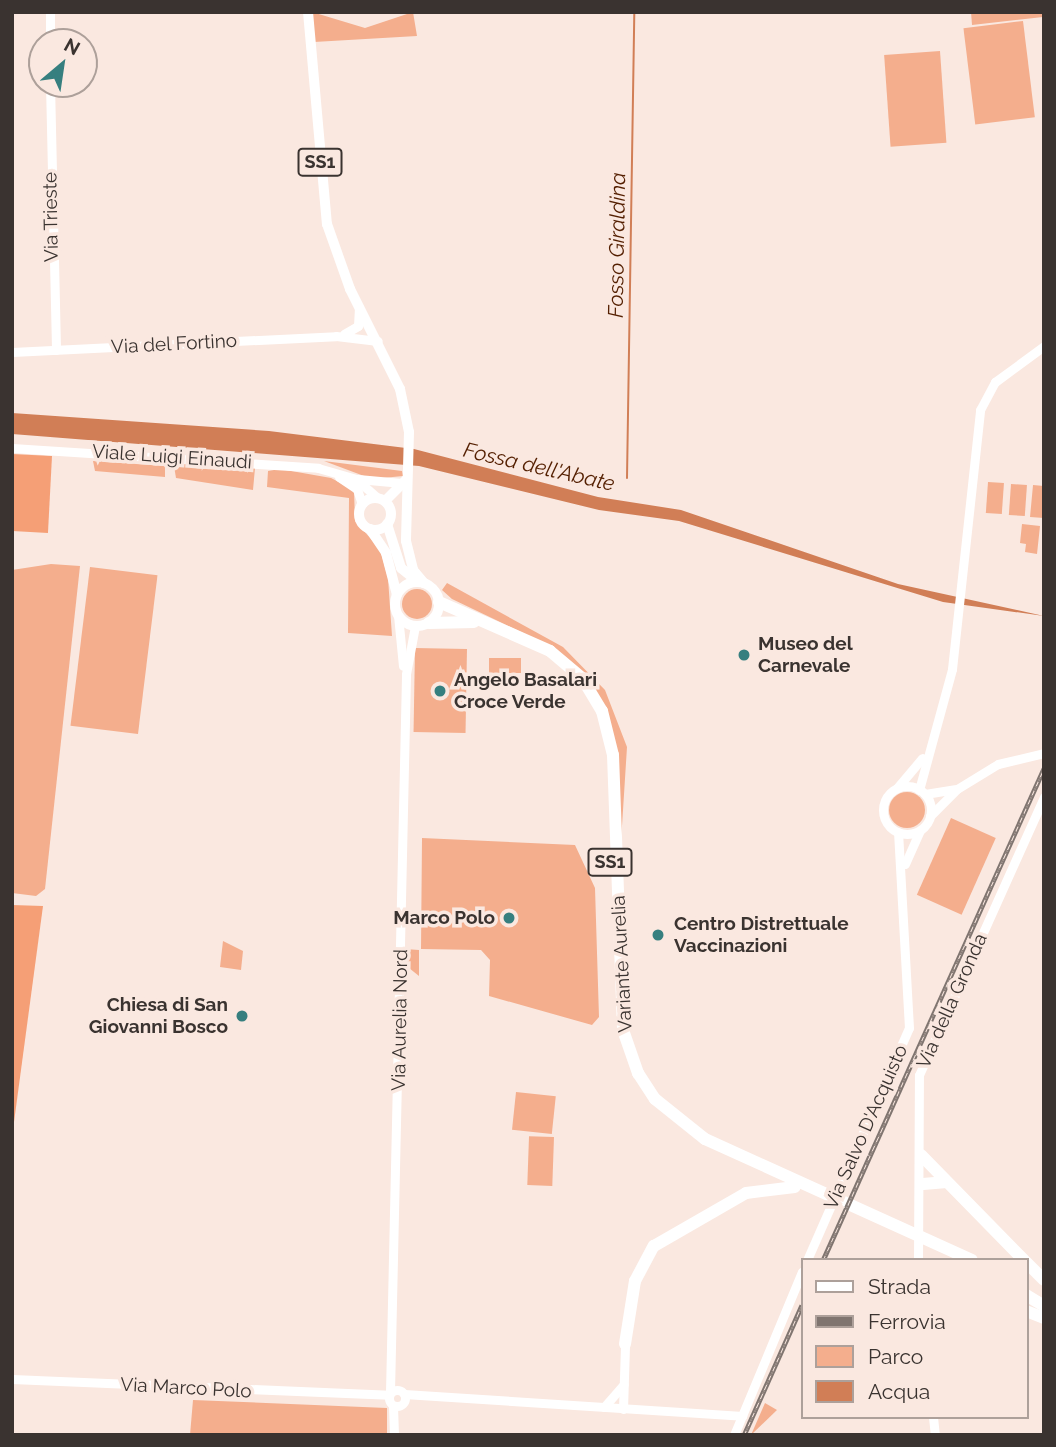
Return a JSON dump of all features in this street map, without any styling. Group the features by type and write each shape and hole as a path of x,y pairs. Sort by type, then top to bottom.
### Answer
{"highway":[{"name":"Variante Aurelia","path":"439,602 550,651 596,699 613,755 621,1004 629,1052 667,1111 737,1158"},
{"name":"Variante Aurelia","path":"429,622 472,621 509,636 555,662 590,701 606,754 615,1012 622,1049 637,1085 668,1121 737,1158 966,1258"},
{"path":"921,1155 944,1182 1022,1258"},
{"name":"Variante Aurelia","path":"760,1168 795,1187 814,1192"},
{"path":"923,1184 944,1182"},
{"path":"625,1344 635,1281 654,1246 746,1193 795,1187"},
{"name":"Variante Aurelia","path":"936,1247 954,1258"},
{"path":"1028,1264 1044,1279"},
{"path":"1028,1289 1044,1298"},
{"path":"1028,1296 1044,1306"}],"main road":[{"name":"SS1","path":"307,12 324,208 359,306 396,377 409,441 407,475"},
{"path":"407,475 384,503 362,504 359,517 386,553 397,595 398,615 415,626"},
{"path":"397,595 421,583 413,570 406,541 407,475"},
{"name":"SS1","path":"384,503 387,524 401,568 421,583 439,602"},
{"path":"384,503 406,541"},
{"path":"370,529 387,524"},
{"path":"429,622 439,602"},
{"name":"SS1","path":"415,626 429,622"}],"street":[{"name":"Via Trieste","path":"50,98 56,349"},
{"path":"359,306 358,333 379,341"},
{"name":"Via del Fortino","path":"12,352 336,336 358,333 370,326"},
{"path":"930,816 922,792 923,757 949,681 957,631 980,410 1002,374 1044,346"},
{"name":"Viale Luigi Einaudi","path":"12,448 332,472 387,486 407,475"},
{"path":"332,472 355,487 362,504"},
{"name":"Viale Luigi Einaudi","path":"356,479 384,503"},
{"name":"Via Aurelia Nord","path":"394,1432 400,1399 395,1367 406,674 398,615"},
{"name":"Via Aurelia Nord","path":"406,674 415,626"},
{"path":"923,757 883,810 898,832 920,830 957,789 1009,759 1044,753"},
{"path":"897,788 922,792 957,789"},
{"name":"Via della Gronda","path":"918,1258 923,1184 921,1068 1044,797"},
{"name":"Via Salvo D'Acquisto","path":"904,866 920,830"},
{"name":"Via Salvo D'Acquisto","path":"808,1258 909,1028 904,866 898,832"},
{"path":"733,1435 800,1277"},
{"path":"620,1409 625,1344"},
{"name":"Via Marco Polo","path":"12,1379 742,1416"},
{"path":"603,1408 623,1390"},
{"path":"623,1390 643,1410"}],"green space":[{"path":"312,12 365,28 413,12 417,36 314,42"},
{"path":"971,12 1042,12 1043,17 972,25"},
{"path":"1023,21 1035,117 975,125 963,28"},
{"path":"940,51 946,143 891,147 884,55"},
{"path":"93,461 165,466 165,477 95,471"},
{"path":"324,461 402,471 403,476 372,479"},
{"path":"184,463 255,468 253,490 176,478 174,466"},
{"path":"280,469 331,478 354,490 355,521 380,549 388,578 392,636 348,633 349,498 267,487 268,471"},
{"path":"988,482 1004,483 1002,514 986,513"},
{"path":"1011,484 1027,485 1025,516 1009,515"},
{"path":"1033,485 1044,486 1044,518 1030,517"},
{"path":"1022,524 1040,526 1037,554 1025,552 1026,544 1020,543"},
{"path":"51,564 80,566 45,889 36,896 12,893 12,570"},
{"path":"90,567 157,575 138,734 71,726"},
{"path":"447,583 563,647 605,690 627,747 621,842 602,702 523,633 452,599 442,590"},
{"path":"417,589 428,593 432,604 428,615 417,619 406,615 402,604 406,593"},
{"name":"Angelo Basalari Croce Verde","path":"415,648 467,649 466,733 414,732"},
{"path":"489,658 521,658 521,673 489,673"},
{"path":"907,792 919,798 925,810 919,822 907,828 895,822 889,810 895,798"},
{"path":"951,818 996,838 962,915 917,895"},
{"name":"Marco Polo","path":"422,838 575,845 595,888 599,1017 592,1025 489,996 490,960 481,950 421,949"},
{"path":"223,941 243,951 241,970 220,967"},
{"path":"405,949 419,950 419,976 404,964"},
{"path":"516,1092 556,1096 552,1134 512,1130"},
{"path":"529,1136 554,1137 552,1186 527,1185"},
{"path":"193,1400 387,1408 387,1435 190,1435"},
{"path":"765,1403 777,1410 751,1435"}],"shaded area":[{"path":"12,454 52,456 48,533 12,531"},
{"path":"12,905 43,906 12,1137"}],"water":[{"path":"12,413 269,431 414,449 598,497 681,510 898,584 1044,616 943,602 679,521 599,510 419,466 12,434"}],"waterway":[{"name":"Fosso Giraldina","path":"627,478 634,12"}],"railway":[{"path":"824,1258 1044,768"},
{"path":"744,1435 800,1309"}],"place":[{"name":"Museo del Carnevale","path":"744,655"},
{"name":"Angelo Basalari Croce Verde","path":"440,691"},
{"name":"Marco Polo","path":"509,918"},
{"name":"Centro Distrettuale Vaccinazioni","path":"658,935"},
{"name":"Chiesa di San Giovanni Bosco","path":"242,1016"}],"water label":[{"name":"Fossa dell'Abate","path":"539,467"}]}
